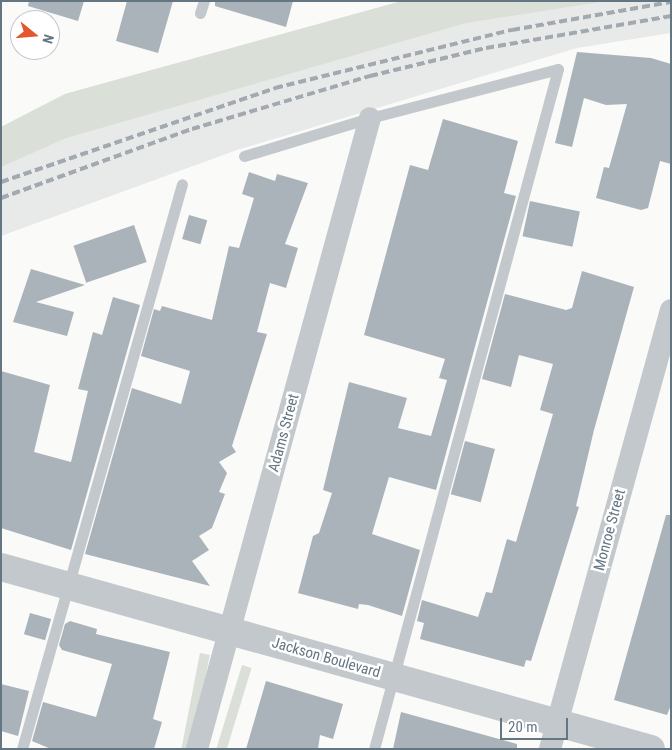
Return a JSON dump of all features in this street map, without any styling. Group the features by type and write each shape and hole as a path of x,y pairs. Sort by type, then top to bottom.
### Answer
{"street":[{"name":"Adams Street","path":"197,749 370,118"},
{"name":"Monroe Street","path":"550,749 671,310"},
{"name":"Jackson Boulevard","path":"1,567 651,749"}],"lane":[{"path":"200,14 204,1"},
{"path":"244,156 370,118 558,68 374,749"},
{"path":"22,749 182,184"}],"shaded area":[{"path":"402,1 671,1 671,33 577,48 237,150 1,236 1,127 65,94"},
{"path":"402,1 606,1 466,23 66,138 1,167 1,127 65,94"},
{"path":"200,653 210,655 192,749 181,749"},
{"path":"242,665 252,668 227,749 217,748"}],"building":[{"path":"29,1 84,1 78,21 60,16 60,10 41,10 28,6"},
{"path":"127,1 173,1 158,53 116,41"},
{"path":"215,1 293,1 286,27 215,6"},
{"path":"577,52 651,58 671,64 671,164 660,161 648,208 641,210 596,198 604,167 609,168 627,104 606,105 584,98 572,147 555,143"},
{"path":"443,119 518,141 504,193 516,196 436,490 389,477 372,534 420,550 402,616 368,605 359,604 358,609 298,593 313,536 319,533 332,493 323,490 349,382 407,398 398,428 431,436 447,380 439,378 445,359 364,335 410,165 428,170"},
{"path":"249,172 275,181 277,174 308,183 285,244 298,248 286,288 270,283 257,332 267,334 232,446 236,452 219,462 227,473 219,492 225,494 212,528 199,536 209,550 192,561 210,586 85,554 132,388 181,404 190,371 141,356 154,309 160,311 162,306 212,320 229,246 239,248 254,198 242,194"},
{"path":"530,201 580,212 572,247 523,236"},
{"path":"189,215 207,220 200,244 182,239"},
{"path":"134,225 147,262 86,283 73,246"},
{"path":"31,269 85,285 36,302 74,312 67,336 13,322"},
{"path":"582,271 634,287 594,430 576,506 579,507 531,661 526,660 524,667 420,639 424,623 417,621 422,600 478,617 486,592 492,593 507,539 516,542 553,414 540,410 553,364 519,355 511,387 482,379 505,294 566,310 572,308"},
{"path":"113,297 140,305 71,550 1,528 1,371 50,385 34,452 71,462 88,391 78,389 93,332 102,335"},
{"path":"465,441 495,449 481,502 451,494"},
{"path":"666,515 671,515 671,705 667,715 614,700"},
{"path":"30,613 51,619 45,640 24,634"},
{"path":"70,621 97,629 96,634 170,652 153,719 162,722 154,749 51,749 32,741 43,702 96,717 112,664 62,650 59,645 65,624"},
{"path":"266,681 343,704 333,739 320,735 318,749 246,749"},
{"path":"1,684 29,691 18,736 1,731"},
{"path":"401,712 517,744 517,749 393,749"}],"railway":[{"path":"1,182 275,88 512,30 671,2"},
{"path":"1,198 192,129 370,76 486,48 671,16"}]}
